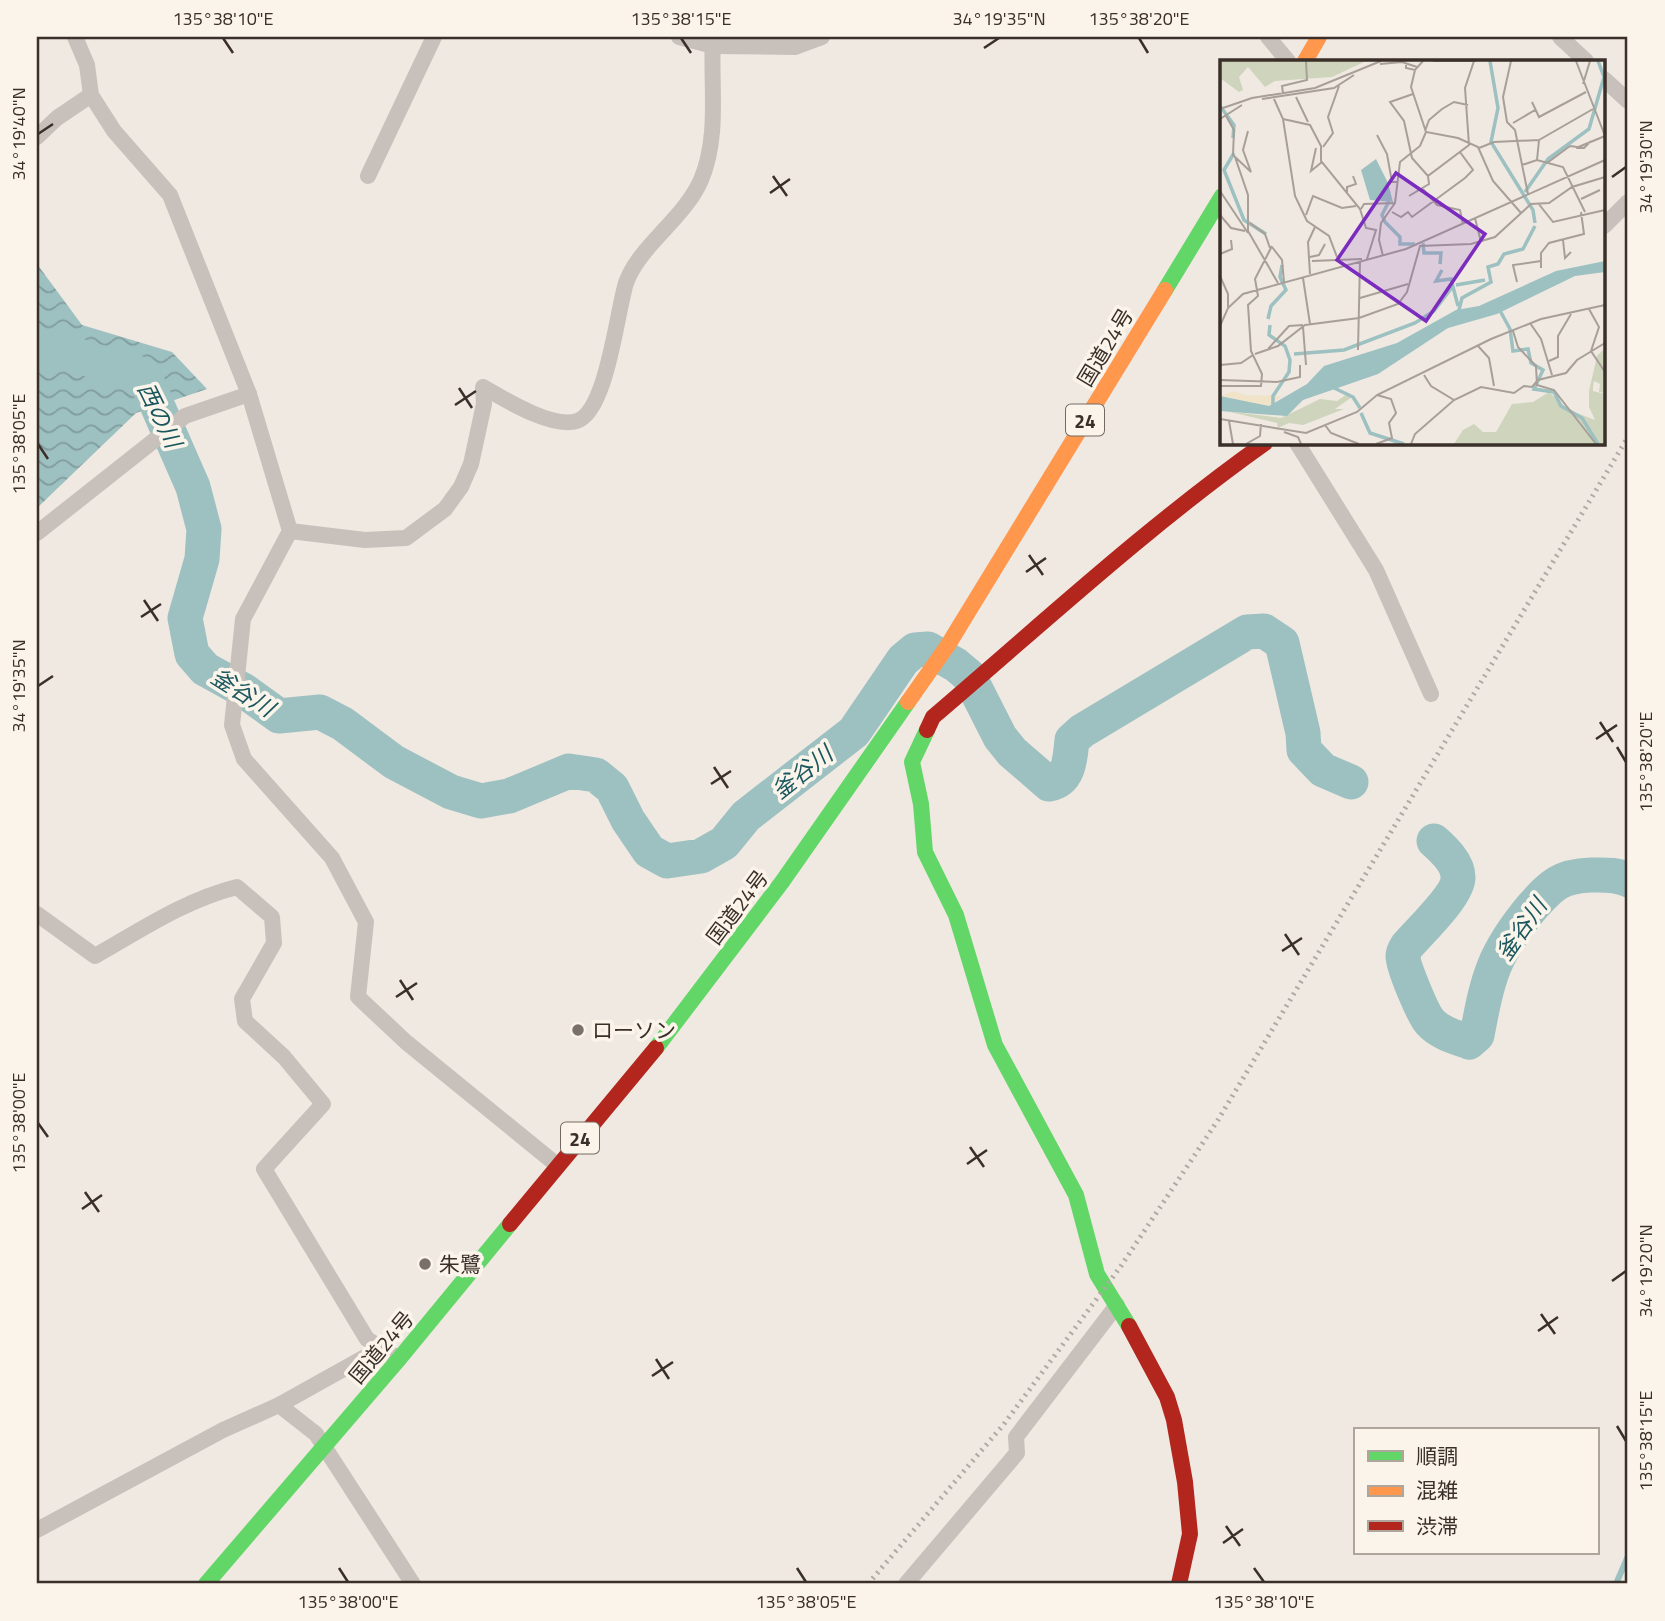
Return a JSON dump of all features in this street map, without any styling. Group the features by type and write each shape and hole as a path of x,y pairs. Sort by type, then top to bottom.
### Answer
{"main road":[{"path":"1306,60 1319,37"},
{"name":"国道24号","path":"206,1584 399,1359 673,1027 782,882 948,645 1220,199"},
{"path":"1179,1584 1190,1534 1185,1482 1167,1397 1097,1274 1076,1195 995,1045 956,915 926,852 921,804 912,762 933,717 1185,501 1264,444"}],"street":[{"path":"75,37 87,65 91,95 114,131 170,195 249,394 290,531 243,619 232,725 244,759 332,858 366,922 358,997 406,1042 557,1165"},
{"path":"368,176 434,37"},
{"path":"679,37 795,47 822,37"},
{"path":"1268,37 1287,60"},
{"path":"1560,37 1585,60"},
{"path":"290,531 365,540 406,538 445,509 461,487 471,464 484,404 483,387 522,409 551,420 576,421 586,414 603,384 627,281 641,258 681,213 701,179 713,133 713,41"},
{"path":"1606,81 1628,101"},
{"path":"37,137 57,118 91,95"},
{"path":"1606,224 1628,202"},
{"path":"37,533 185,416 249,394"},
{"path":"1298,444 1376,570 1431,694"},
{"path":"37,914 95,956 174,911 207,895 237,887 272,917 274,943 242,999 245,1021 284,1057 323,1104 264,1169 367,1339 399,1359"},
{"path":"906,1584 1017,1453 1016,1437 1117,1305"},
{"path":"37,1530 223,1430 279,1405 383,1347"},
{"path":"279,1405 316,1434 413,1584"}],"water":[{"path":"37,264 82,325 172,352 207,389 136,413 37,508"}],"waterway":[{"name":"釜谷川","path":"37,344 144,375 193,487 204,529 202,559 185,618 192,654 205,669 243,690 279,716 320,712 343,724 394,762 451,792 481,801 509,796 569,771 596,775 612,788 628,820 649,851 667,861 701,856 724,843 746,816 854,732 903,660 915,650 928,649 969,676 1000,737 1012,752 1049,784 1056,782 1065,773 1072,740 1082,731 1247,632 1264,631 1282,643 1303,733 1304,750 1323,770 1351,782"},
{"name":"釜谷川","path":"1434,841 1456,867 1457,884 1445,903 1407,946 1403,955 1404,962 1430,1022 1443,1032 1469,1042 1477,1035 1489,981 1500,953 1519,924 1545,893 1557,883 1572,877 1610,875 1628,880"},
{"path":"1616,1584 1628,1556"}],"railway":[{"path":"868,1584 1004,1424 1121,1266 1218,1120 1628,437"}],"traffic: fast":[{"path":"1165,290 1220,199"},
{"path":"656,1048 782,882 908,702"},
{"path":"927,730 912,762 921,804 925,852 956,915 995,1045 1076,1195 1097,1274 1129,1326"},
{"path":"206,1584 399,1359 510,1224"}],"traffic: slow":[{"path":"1306,60 1319,37"},
{"path":"908,702 948,645 1165,290"}],"traffic: jam":[{"path":"927,730 933,717 1096,576 1264,444"},
{"path":"510,1224 656,1048"},
{"path":"1129,1326 1167,1397 1174,1420 1185,1482 1190,1534 1179,1584"}],"place":[{"name":"ローソン","path":"578,1030"},
{"name":"朱鷺","path":"425,1264"}],"water label":[{"name":"西の川","path":"160,415"}]}
